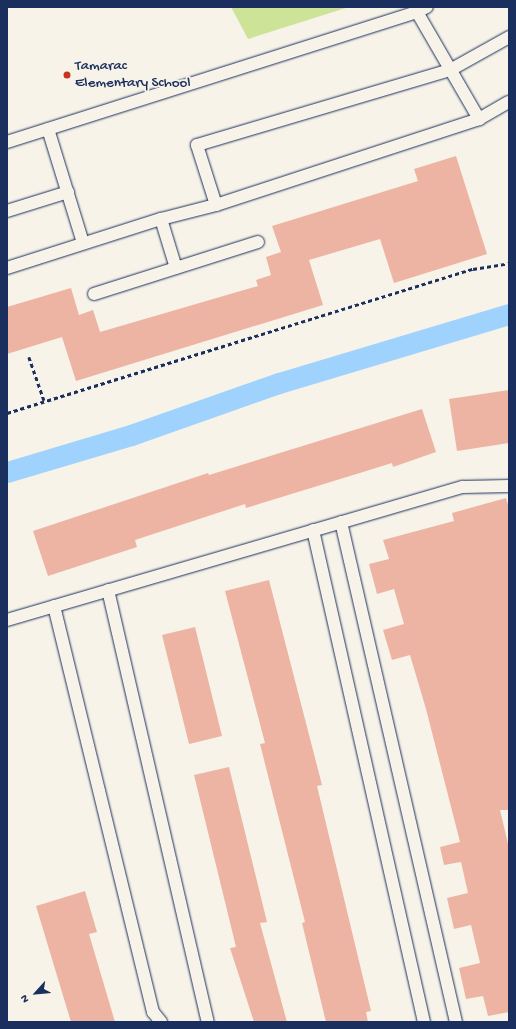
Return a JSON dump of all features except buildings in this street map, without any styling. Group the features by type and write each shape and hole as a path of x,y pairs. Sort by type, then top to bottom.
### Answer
{"lane":[{"path":"7,142 422,10 450,70 479,119"},
{"path":"216,205 197,145 450,70 509,38"},
{"path":"7,268 161,219 216,205 479,119 509,102"},
{"path":"48,128 83,243"},
{"path":"7,210 68,192"},
{"path":"161,219 176,268"},
{"path":"94,294 258,242"},
{"path":"7,620 464,487 509,486"},
{"path":"341,522 456,1022"},
{"path":"313,530 424,1022"},
{"path":"108,590 208,1022"},
{"path":"54,606 153,1012 161,1022"}],"path":[{"path":"7,413 44,400 473,269 509,263"},
{"path":"29,357 44,400"}],"green space":[{"path":"231,7 349,7 248,39"}],"waterway":[{"path":"7,472 131,435 279,383 509,314"}],"place":[{"name":"Tamarac Elementary School","path":"67,75"}]}
